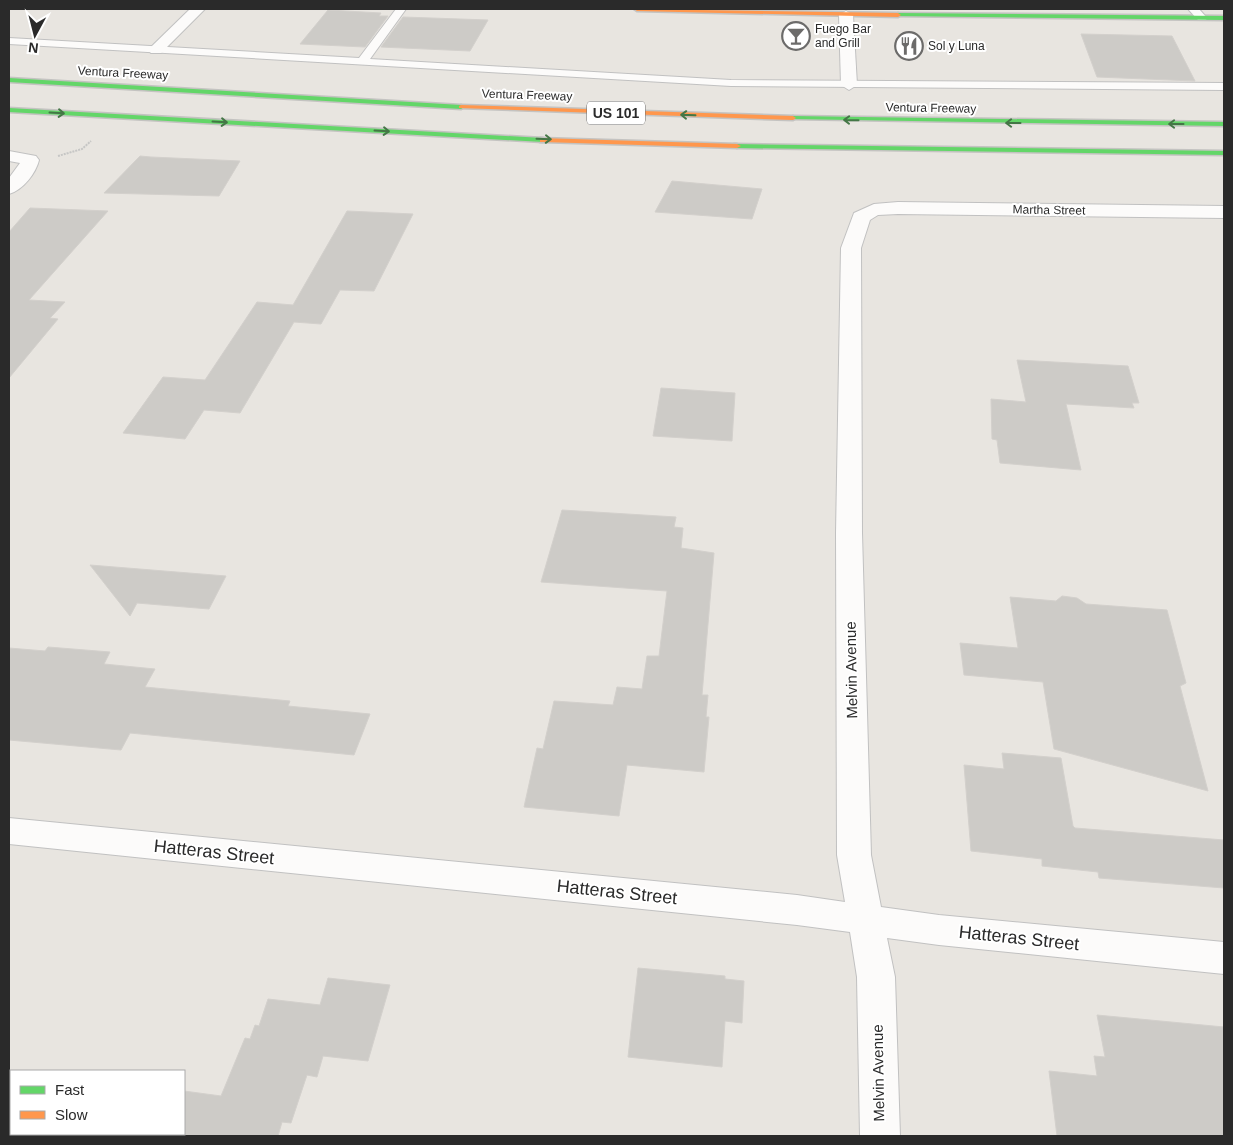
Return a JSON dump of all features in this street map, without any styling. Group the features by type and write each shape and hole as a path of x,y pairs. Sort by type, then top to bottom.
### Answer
{"main road":[{"path":"637,9 846,15 1224,18"},
{"name":"Ventura Freeway","path":"9,80 446,106 589,112 962,122 1224,124"},
{"name":"US 101","path":"9,110 305,127 669,144 865,149 1224,153"}],"street":[{"path":"156,50 198,9"},
{"path":"846,15 849,85"},
{"path":"9,156 30,160 28,169 9,188"},
{"name":"Martha Street","path":"874,210 898,208 1224,212"},
{"name":"Melvin Avenue","path":"874,210 861,217 851,248 849,532 854,855 868,921 876,977 880,1136"},
{"name":"Hatteras Street","path":"9,831 797,910 868,921 1224,958"}],"lane":[{"path":"362,62 401,9"},
{"path":"1193,9 1202,18"},
{"path":"9,42 731,83 1224,87"}],"path":[{"path":"30,160 82,149 91,141"}],"building":[{"path":"328,10 381,13 379,16 388,16 365,47 300,44"},
{"path":"403,17 488,20 470,51 381,47"},
{"path":"1081,34 1172,36 1195,81 1097,77"},
{"path":"140,156 240,161 219,196 104,193"},
{"path":"672,181 762,189 752,219 655,212"},
{"path":"30,208 108,211 29,300 65,302 50,318 58,319 9,378 9,232"},
{"path":"347,211 413,214 374,291 340,290 321,324 294,322 240,413 204,410 185,439 123,433 163,377 205,380 257,302 293,305"},
{"path":"1017,360 1128,366 1139,403 1132,403 1134,408 1066,404 1081,470 1000,463 997,440 992,439 991,399 1026,402"},
{"path":"661,388 735,393 732,441 653,436"},
{"path":"562,510 676,517 674,527 683,528 681,548 714,553 702,695 708,695 706,717 709,717 704,772 627,765 619,816 524,807 537,748 543,749 554,701 613,705 617,687 642,689 647,656 659,656 667,591 541,582"},
{"path":"90,565 226,576 209,609 137,603 130,616"},
{"path":"1062,596 1077,598 1086,604 1167,610 1186,683 1180,686 1208,791 1054,749 1043,682 964,675 960,643 1018,648 1010,597 1056,601"},
{"path":"48,647 110,652 104,664 155,669 145,687 290,701 288,706 370,714 354,755 130,733 121,750 9,740 9,648 45,651"},
{"path":"1002,753 1061,758 1073,826 1075,828 1224,840 1224,888 1099,878 1098,872 1042,866 1042,859 971,851 964,765 1004,769"},
{"path":"638,968 725,976 725,979 744,981 742,1023 725,1021 722,1067 628,1057"},
{"path":"328,978 390,985 368,1061 323,1056 317,1077 307,1075 291,1123 282,1122 278,1136 184,1136 185,1091 221,1096 245,1038 250,1039 255,1025 259,1026 268,999 320,1005"},
{"path":"1097,1015 1224,1027 1224,1136 1057,1136 1049,1071 1097,1076 1094,1056 1105,1057"}],"traffic: fast":[{"path":"898,15 1224,18"},
{"path":"9,80 461,107"},
{"path":"9,110 543,140"},
{"path":"793,118 1224,124"},
{"path":"737,146 1224,153"}],"traffic: slow":[{"path":"637,9 898,15"},
{"path":"461,107 793,118"},
{"path":"543,140 737,146"}],"place":[{"name":"Fuego Bar and Grill","path":"796,36"},
{"name":"Sol y Luna","path":"909,46"}]}
